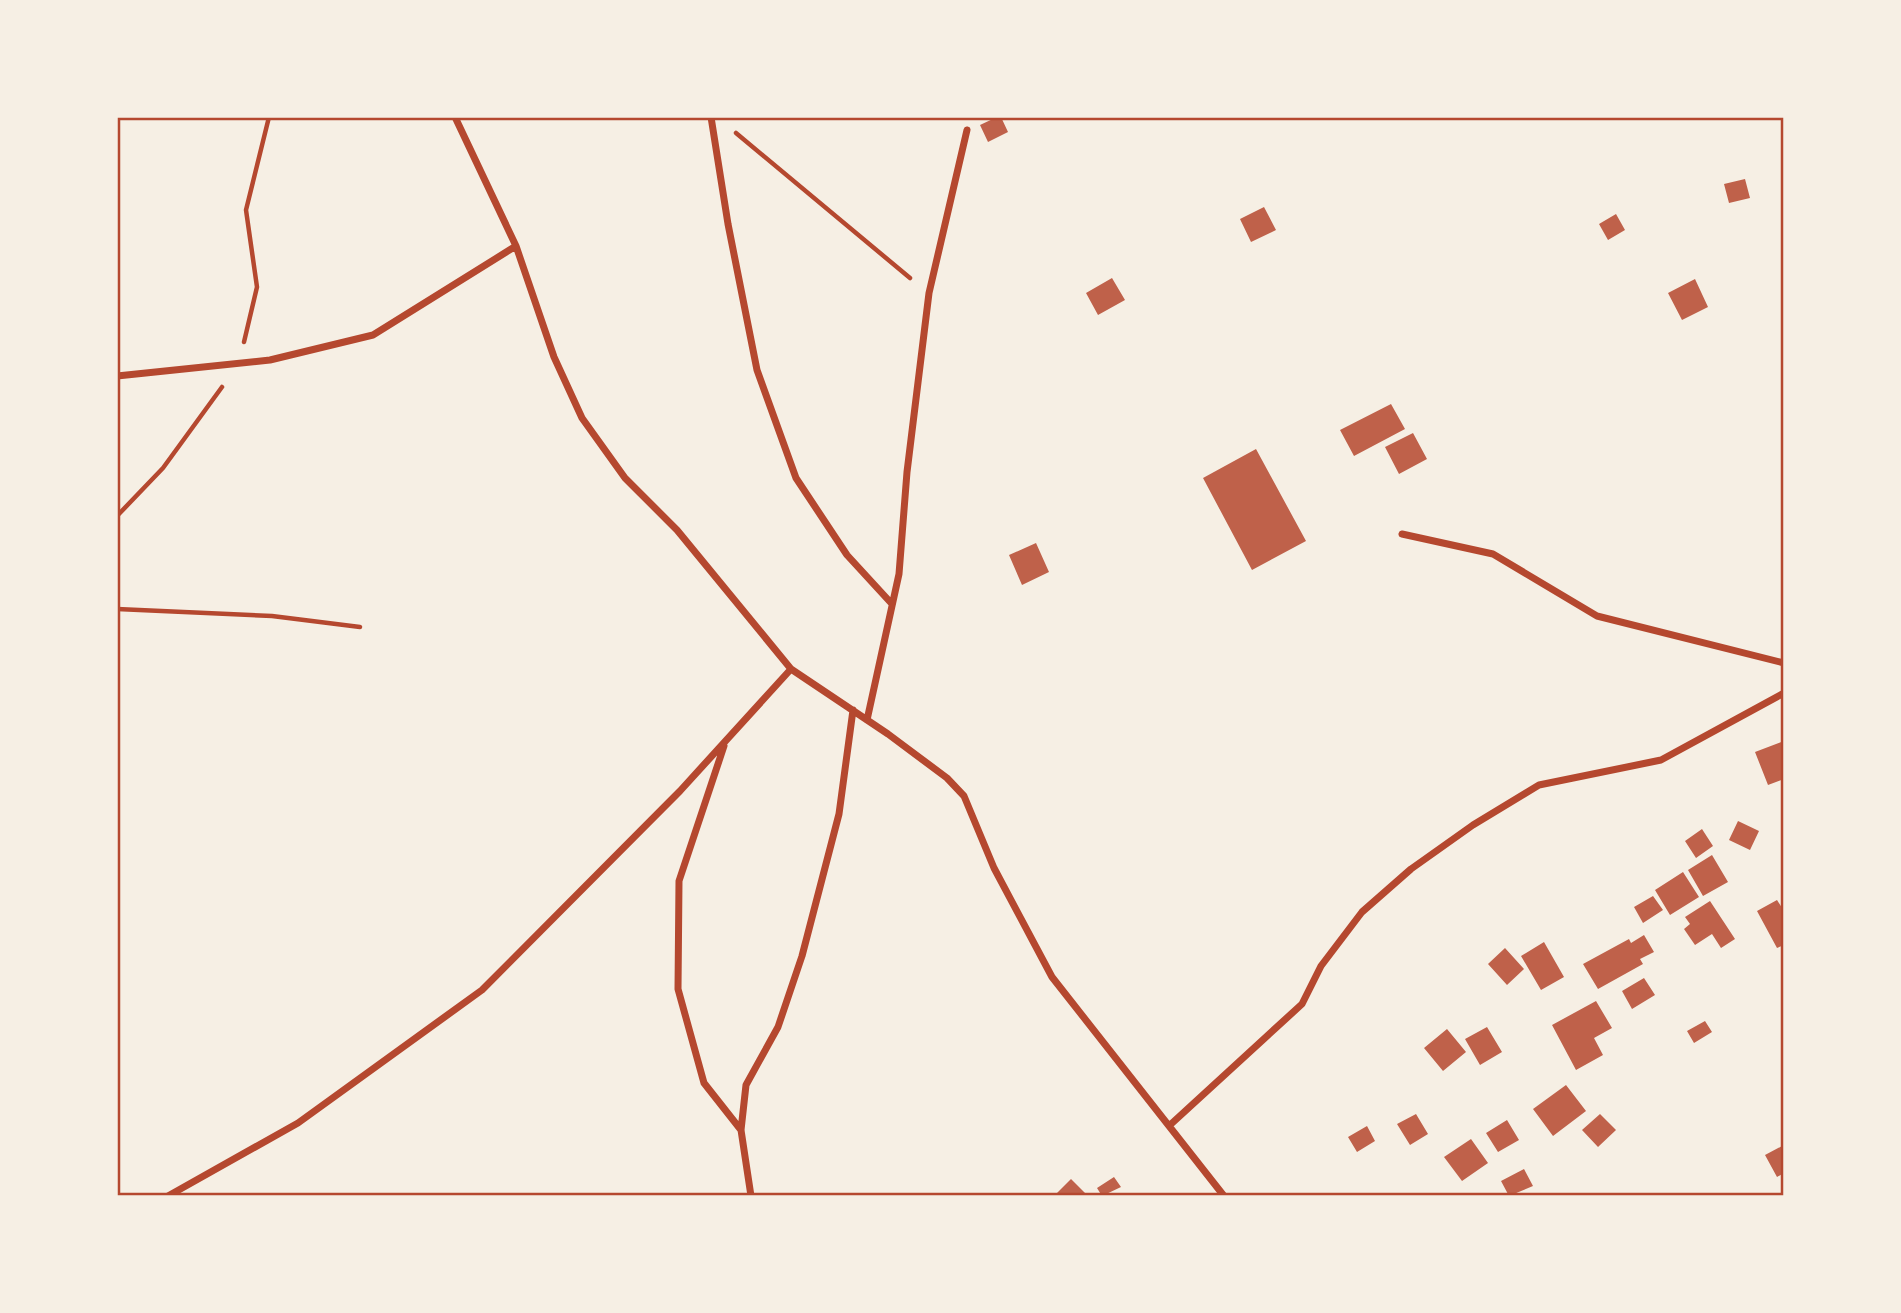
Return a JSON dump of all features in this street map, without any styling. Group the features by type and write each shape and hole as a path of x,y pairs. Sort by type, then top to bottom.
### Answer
{"street":[{"path":"455,117 516,246 554,357 582,418 625,478 677,530 791,669 947,778 964,796 994,868 1052,977 1224,1196"},
{"path":"711,117 728,223 757,370 796,478 847,555 892,604"},
{"path":"867,720 899,573 907,472 929,293 967,130"},
{"path":"117,376 270,360 373,335 516,246"},
{"path":"1402,534 1493,554 1597,616 1784,663"},
{"path":"168,1196 298,1123 482,990 680,791 791,669"},
{"path":"1170,1125 1302,1004 1321,966 1362,912 1432,854 1539,785 1661,760 1784,694"},
{"path":"751,1196 741,1130 746,1085 778,1027 803,956 839,814 853,710"},
{"path":"725,741 678,881 678,989 704,1083 741,1130"}],"path":[{"path":"117,516 163,468 240,363 257,287 246,210 269,117"},
{"path":"727,126 916,283"},
{"path":"117,609 272,616 360,627"}],"building":[{"path":"1001,117 1008,132 988,142 980,125"},
{"path":"1745,179 1750,198 1729,203 1724,184"},
{"path":"1264,207 1276,230 1251,242 1240,219"},
{"path":"1616,214 1625,230 1608,240 1599,224"},
{"path":"1112,278 1125,300 1098,315 1086,293"},
{"path":"1695,279 1708,307 1682,320 1668,293"},
{"path":"1391,404 1405,429 1354,456 1340,430"},
{"path":"1413,433 1427,459 1399,474 1385,447"},
{"path":"1256,449 1306,541 1252,570 1203,478"},
{"path":"1036,543 1049,572 1022,585 1009,555"},
{"path":"1784,741 1784,779 1768,785 1755,752"},
{"path":"1738,821 1759,831 1750,850 1729,840"},
{"path":"1702,829 1713,846 1696,858 1685,841"},
{"path":"1712,855 1728,882 1703,896 1688,870"},
{"path":"1683,872 1699,897 1670,915 1655,890"},
{"path":"1653,896 1663,910 1643,923 1634,907"},
{"path":"1777,900 1784,911 1784,945 1777,948 1757,911"},
{"path":"1710,901 1735,939 1721,948 1712,934 1695,945 1684,929 1690,924 1685,917"},
{"path":"1644,935 1654,952 1640,959 1643,964 1598,989 1583,964 1629,939 1631,943"},
{"path":"1544,942 1564,977 1541,990 1521,956"},
{"path":"1505,948 1524,969 1507,985 1488,964"},
{"path":"1644,978 1655,995 1632,1009 1622,991"},
{"path":"1596,1001 1612,1028 1594,1038 1603,1055 1576,1070 1552,1025"},
{"path":"1705,1021 1712,1032 1694,1043 1687,1031"},
{"path":"1487,1027 1502,1052 1480,1065 1465,1039"},
{"path":"1447,1029 1466,1052 1443,1071 1424,1048"},
{"path":"1566,1085 1586,1111 1553,1136 1533,1109"},
{"path":"1416,1114 1428,1134 1410,1145 1397,1124"},
{"path":"1600,1114 1616,1130 1598,1147 1582,1130"},
{"path":"1507,1120 1519,1140 1498,1152 1486,1133"},
{"path":"1367,1126 1375,1141 1357,1152 1348,1137"},
{"path":"1471,1139 1488,1163 1462,1181 1444,1157"},
{"path":"1784,1145 1784,1173 1777,1177 1765,1155"},
{"path":"1524,1169 1533,1186 1509,1196 1501,1181"},
{"path":"1114,1177 1121,1187 1102,1196 1097,1188"},
{"path":"1071,1179 1088,1196 1054,1196"}]}
